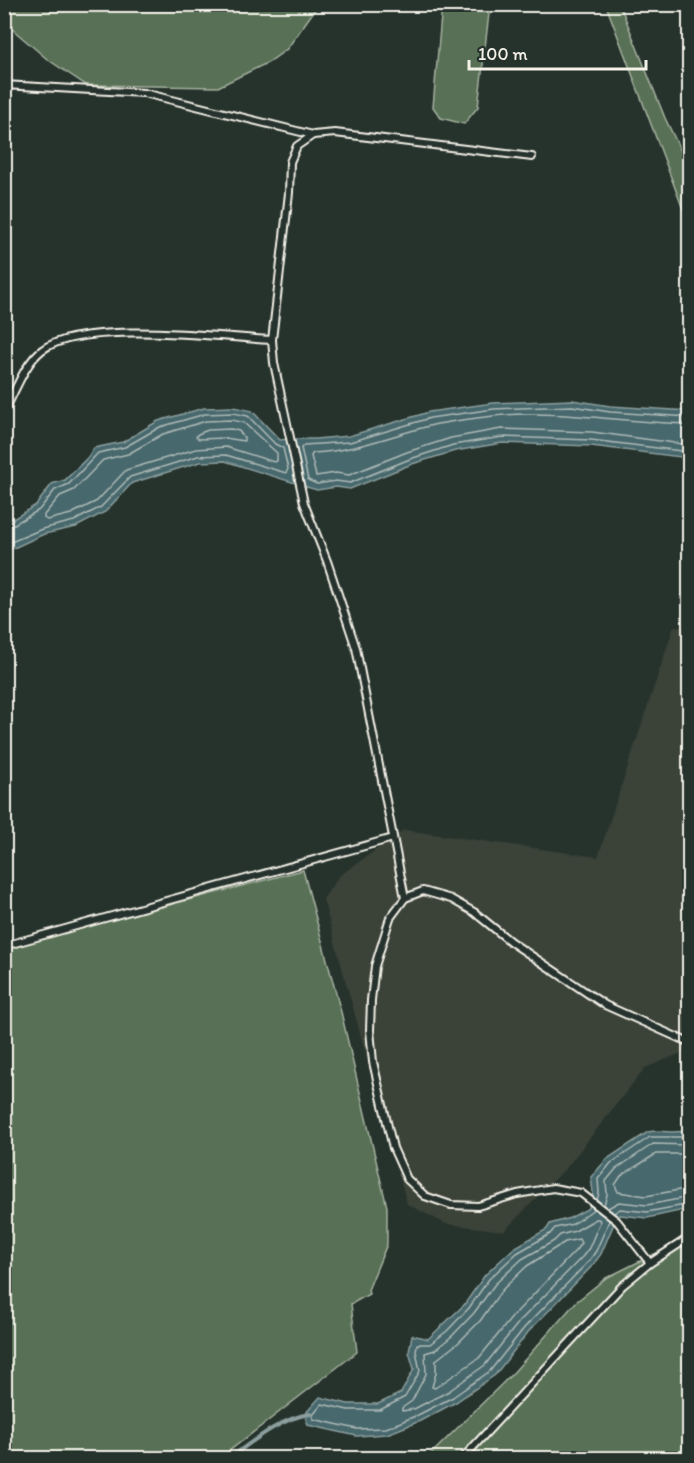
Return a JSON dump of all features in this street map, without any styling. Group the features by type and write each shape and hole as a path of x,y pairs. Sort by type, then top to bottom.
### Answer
{"lane":[{"path":"4,85 144,93 313,135 335,133 532,157"},
{"path":"313,135 297,146 290,162 289,193 272,340 274,363 304,503 327,561 356,648 405,898"},
{"path":"4,412 24,373 40,352 53,343 70,338 100,333 272,340"},
{"path":"4,946 393,838"},
{"path":"650,1263 617,1221 581,1193 553,1188 517,1194 478,1206 451,1205 425,1196 406,1179 393,1148 373,1062 370,1030 370,1000 375,966 390,918 405,898 423,891 451,899 474,912 511,942 605,1005 690,1043"},
{"path":"463,1458 622,1286 650,1263 690,1237"}],"shaded area":[{"path":"674,626 689,628 689,1050 645,1068 567,1167 504,1231 446,1224 407,1204 323,899 339,876 404,830 598,857"}],"green space":[{"path":"5,4 322,5 316,8 287,49 269,62 218,87 86,85 47,59 5,23"},
{"path":"442,5 490,5 478,107 464,124 441,118 433,107"},
{"path":"606,5 620,5 665,118 689,168 689,225"},
{"path":"303,870 341,1012 387,1207 387,1244 368,1290 369,1294 351,1304 357,1352 220,1458 5,1458 5,948"},
{"path":"689,1237 689,1458 427,1458 513,1373 576,1302 606,1278"}],"water":[{"path":"572,400 610,406 689,411 689,458 591,446 502,443 455,451 412,464 350,489 336,487 317,490 303,486 293,439 349,436 429,412 493,403"},
{"path":"233,407 252,411 280,440 288,439 298,484 225,461 200,462 132,483 105,512 76,527 44,534 5,552 5,524 36,505 52,484 65,480 94,448 123,442 158,421 204,408"},
{"path":"689,1131 689,1209 647,1218 620,1215 616,1219 601,1254 593,1265 529,1331 495,1375 456,1402 420,1421 387,1434 357,1436 308,1425 305,1414 320,1397 348,1404 378,1404 401,1393 414,1369 409,1352 412,1335 428,1339 464,1305 485,1275 514,1248 547,1229 550,1224 570,1218 589,1208 593,1193 591,1177 607,1159 648,1132"}],"waterway":[{"path":"230,1458 278,1425 310,1414"}]}
